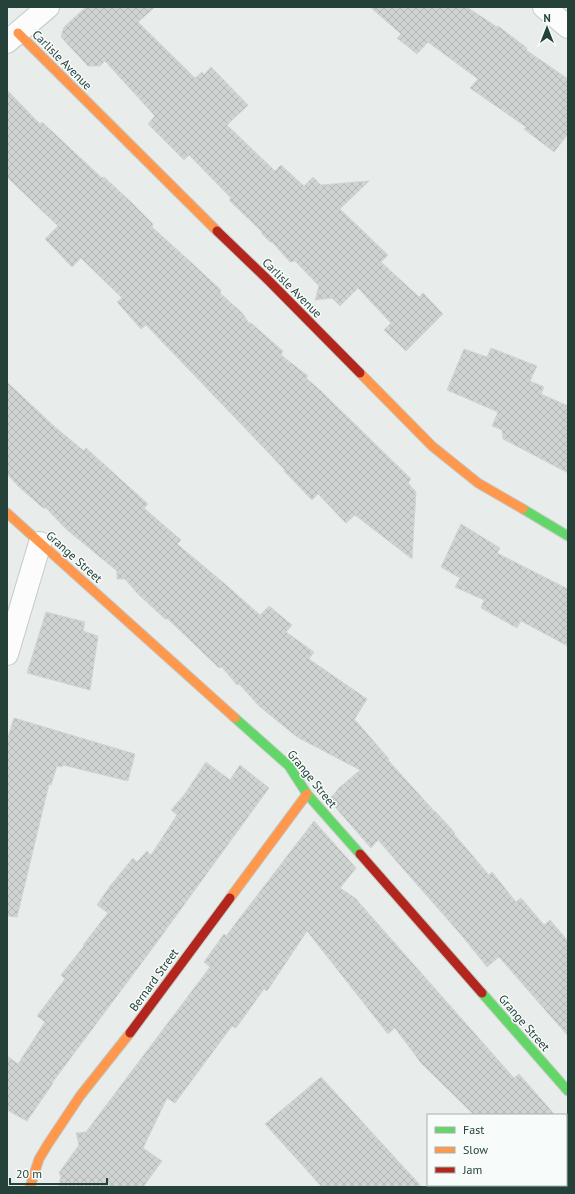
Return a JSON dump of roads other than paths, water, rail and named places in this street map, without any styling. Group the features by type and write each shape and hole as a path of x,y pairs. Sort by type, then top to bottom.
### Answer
{"street":[{"path":"12,37 48,7"},
{"path":"544,7 568,27"},
{"name":"Carlisle Avenue","path":"12,37 268,280 432,446 478,484 568,536"},
{"name":"Grange Street","path":"7,513 289,766 307,794 568,1091"},
{"path":"7,654 40,543"},
{"name":"Bernard Street","path":"30,1187 39,1159 80,1096 128,1036 307,794"}]}
